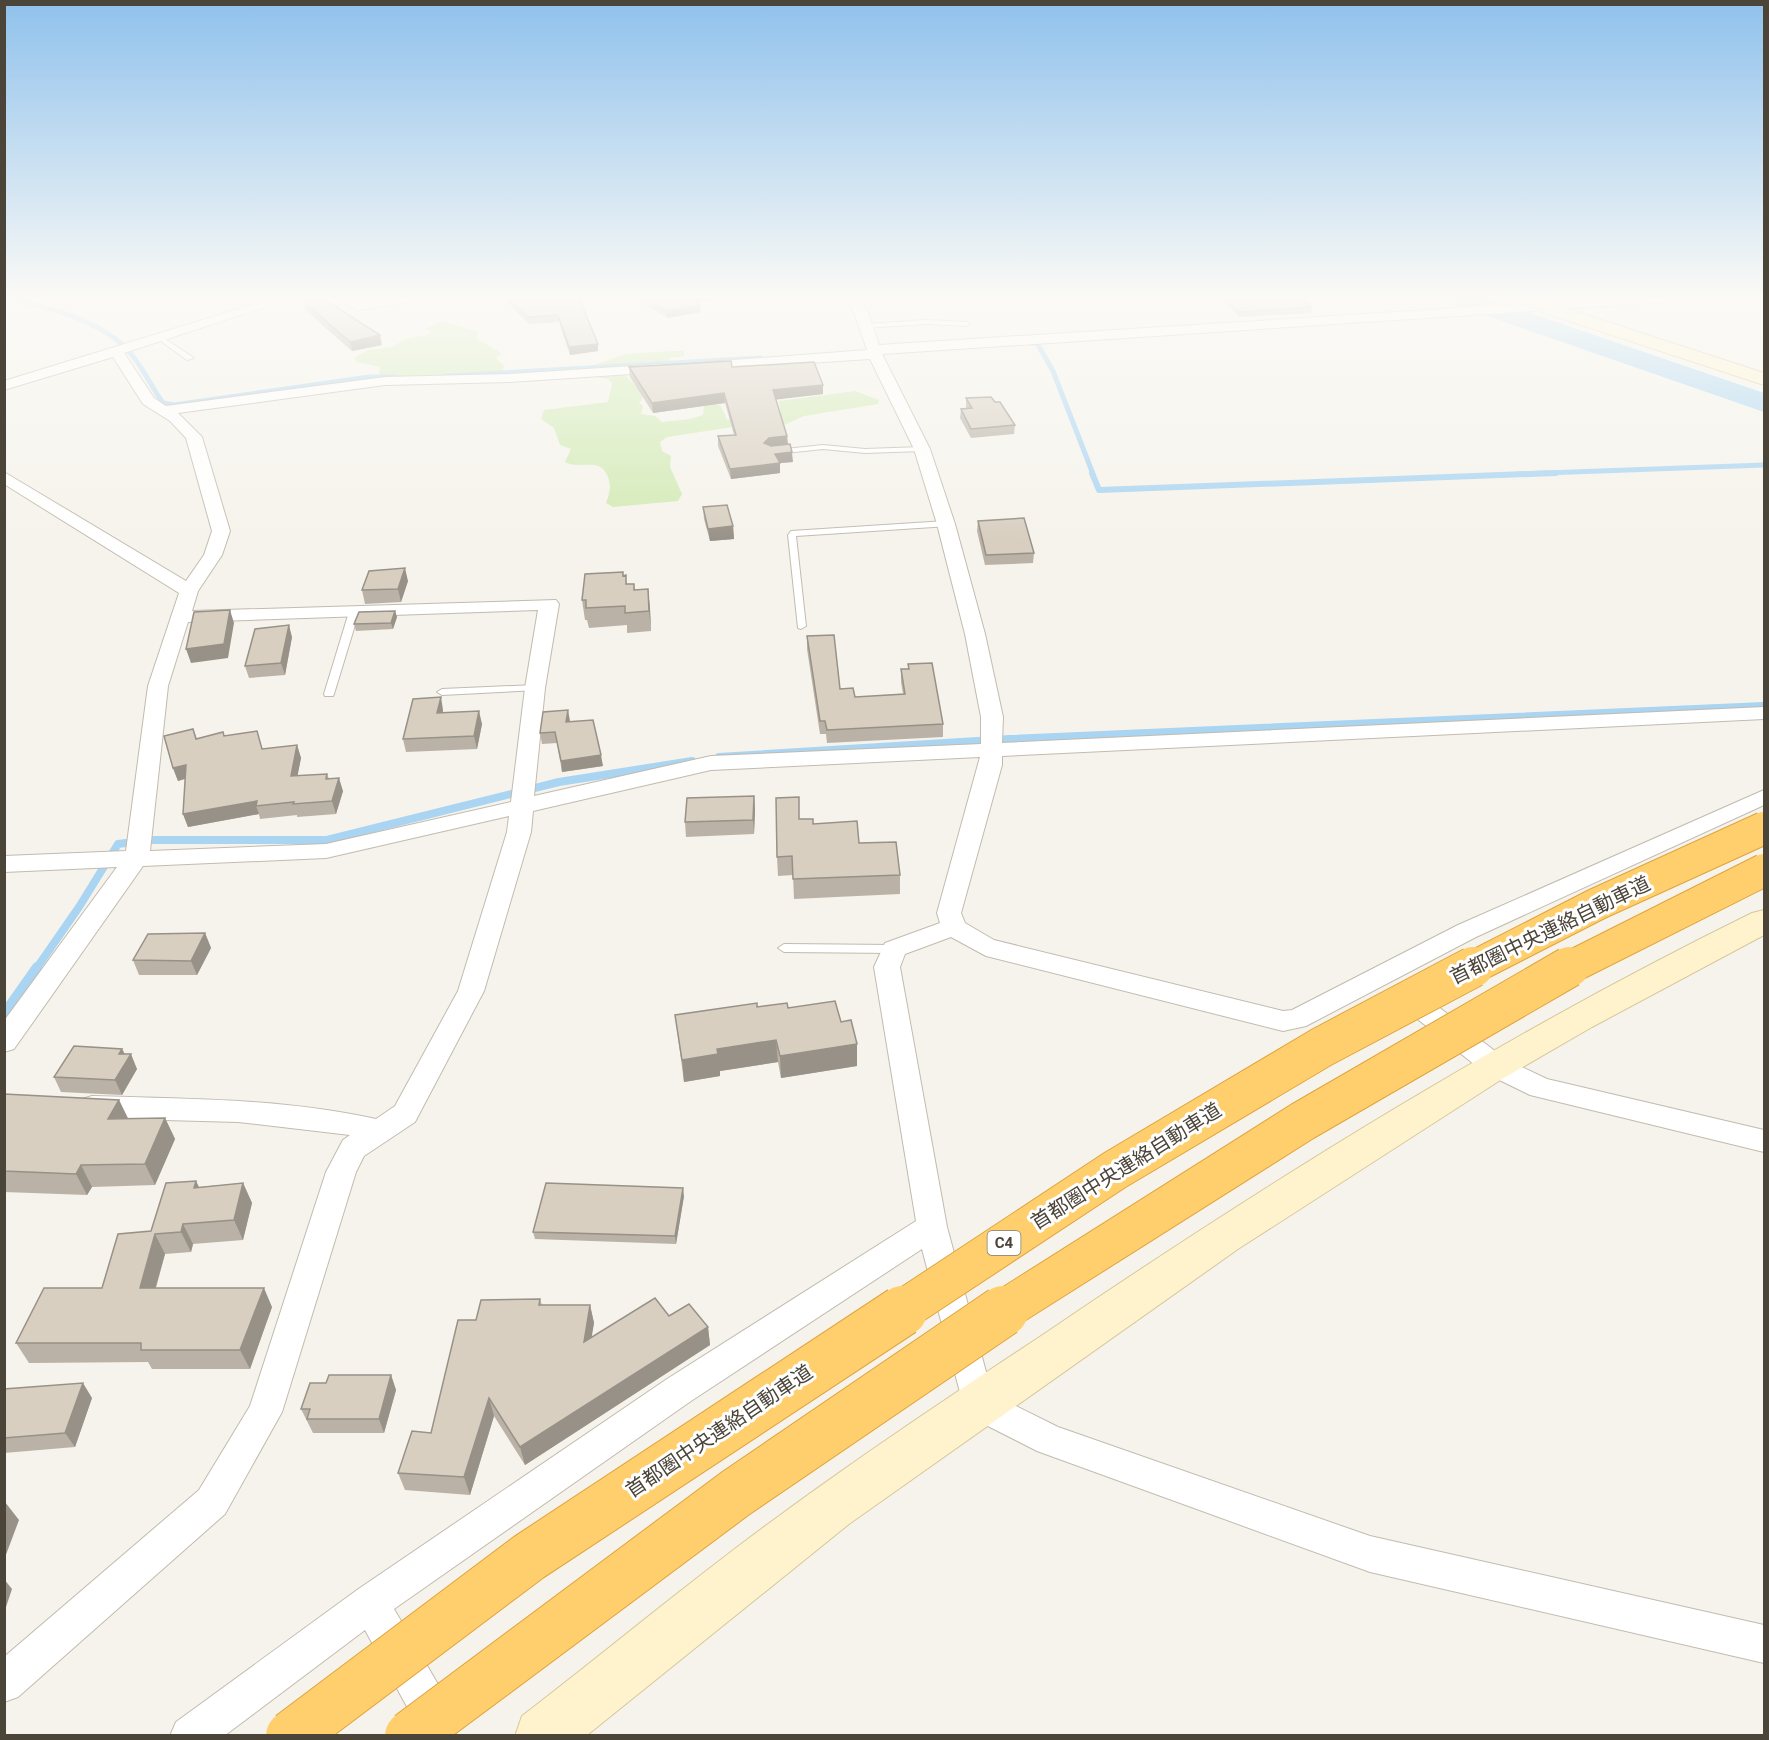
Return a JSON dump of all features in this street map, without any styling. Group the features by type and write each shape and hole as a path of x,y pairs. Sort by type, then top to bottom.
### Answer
{"highway":[{"name":"首都圏中央連絡自動車道","path":"291,1736 529,1557 1115,1170 1322,1047 1460,974 1597,904 1764,828"},
{"path":"410,1736 560,1620 896,1380 1179,1195 1508,1001 1712,894 1764,870"}],"street":[{"path":"4,386 26,379"},
{"path":"4,1042 137,857 158,686 189,591 213,555 220,531 194,437 175,418 148,401 134,379"},
{"path":"162,411 385,381 460,379"},
{"path":"887,379 922,449 946,524 975,634 992,717 992,765 949,913 954,928 986,947 1283,1021 1297,1019 1380,974 1617,861 1764,797"},
{"path":"4,477 189,591"},
{"path":"4,1683 212,1502 265,1412 341,1172 353,1149 405,1114 471,991 519,832 535,688 549,604 180,617"},
{"path":"4,864 326,851 711,763 1764,713"},
{"path":"542,1736 830,1508 1176,1266 1341,1159 1495,1066 1599,1005 1764,921"},
{"path":"954,928 929,934 894,949 887,967 933,1227 978,1404 1048,1440 1252,1510 1370,1554 1764,1644"},
{"path":"1380,974 1495,1066 1540,1088 1764,1141"},
{"path":"60,1105 237,1110 352,1124 382,1131"},
{"path":"190,1736 370,1603 679,1390 933,1227"},
{"path":"370,1603 446,1736"}],"lane":[{"path":"771,452 823,447 865,451 922,449"},
{"path":"801,626 792,535 794,533 946,524"},
{"path":"329,694 354,612"},
{"path":"442,692 535,688"},
{"path":"784,948 894,949"}],"green space":[{"path":"608,379 629,379 643,398 639,403 643,406 641,414 655,416 662,422 703,415 704,405 713,403 721,406 727,420 781,414 779,401 855,391 879,400 878,404 804,416 784,425 746,425 667,437 660,442 662,451 671,456 670,467 682,494 678,501 613,507 606,503 610,485 604,470 599,466 565,462 571,449 560,445 554,428 541,419 544,410 608,402 612,383"}],"building":[{"path":"637,379 821,379 823,385 773,390 787,436 769,438 764,443 771,446 790,444 792,452 775,454 780,463 730,469 718,436 736,435 724,393 652,403"},
{"path":"991,397 995,402 1000,402 1015,425 971,429 961,409 972,408 966,398"},
{"path":"727,505 733,526 708,529 703,507"},
{"path":"1024,518 1034,553 986,555 978,521"},
{"path":"405,568 398,589 362,590 369,571"},
{"path":"623,572 623,576 626,575 626,584 634,584 634,590 648,589 649,611 625,613 625,606 586,608 586,600 582,600 585,574"},
{"path":"230,610 224,644 186,649 194,612"},
{"path":"395,611 391,623 354,624 359,612"},
{"path":"289,625 281,663 245,666 255,629"},
{"path":"834,635 840,689 853,688 855,697 905,694 901,669 909,669 908,664 932,663 943,724 827,730 825,721 820,721 807,636"},
{"path":"441,697 437,713 479,711 474,736 403,739 413,699"},
{"path":"568,710 566,722 593,720 601,755 561,761 555,732 540,733 543,712"},
{"path":"193,729 196,739 223,732 224,736 257,731 262,749 297,745 291,776 327,774 326,779 339,778 332,801 256,806 257,801 183,814 186,765 173,768 164,736"},
{"path":"754,796 753,820 685,822 687,798"},
{"path":"799,797 799,819 813,819 813,824 857,821 859,843 896,842 900,875 793,879 792,856 777,857 776,798"},
{"path":"205,933 191,961 133,960 148,934"},
{"path":"835,1001 841,1022 851,1020 857,1044 780,1056 776,1040 717,1049 718,1054 682,1060 675,1015 757,1003 757,1007 787,1003 788,1008"},
{"path":"74,1046 122,1049 119,1054 131,1054 115,1080 54,1077"},
{"path":"4,1094 119,1100 108,1119 165,1118 145,1164 81,1165 76,1174 4,1171"},
{"path":"196,1181 194,1188 243,1183 234,1220 183,1224 181,1232 155,1234 140,1288 264,1288 240,1350 141,1350 141,1343 16,1343 44,1288 102,1288 118,1234 151,1231 166,1183"},
{"path":"546,1183 683,1188 675,1236 533,1232"},
{"path":"655,1298 669,1316 689,1304 708,1327 520,1447 489,1398 464,1477 398,1473 412,1431 431,1433 458,1320 476,1320 481,1300 540,1299 539,1305 590,1305 584,1342"},
{"path":"329,1375 391,1375 379,1419 307,1419 310,1409 301,1409 310,1383 326,1383"},
{"path":"83,1383 65,1433 4,1438 4,1389"}],"waterway":[{"path":"148,379 163,403 174,405 354,379"},
{"path":"1056,379 1093,474"},
{"path":"1696,379 1764,403"},
{"path":"1516,474 1764,465"},
{"path":"1092,473 1099,490 1556,473"},
{"path":"719,757 1010,739 1764,706"},
{"path":"36,969 79,907 118,844 150,840 327,840 559,782 692,761"},
{"path":"4,1014 37,967"}]}
